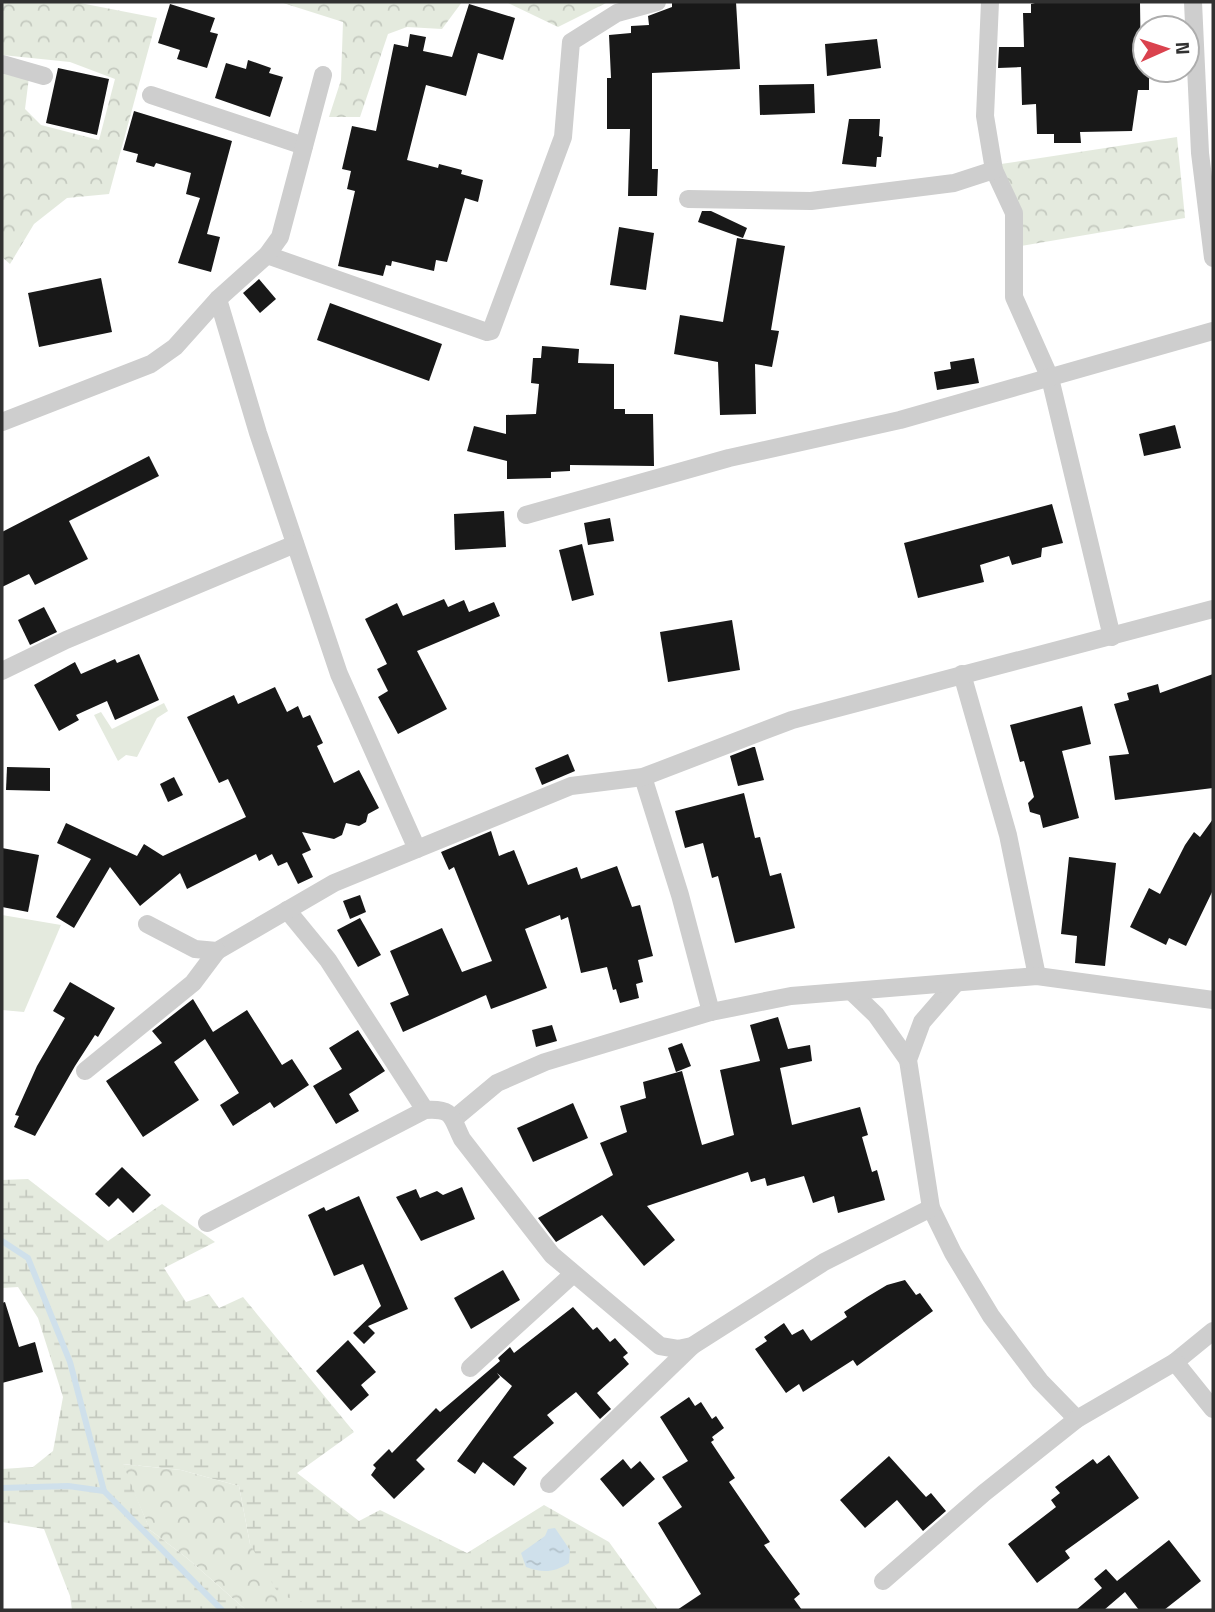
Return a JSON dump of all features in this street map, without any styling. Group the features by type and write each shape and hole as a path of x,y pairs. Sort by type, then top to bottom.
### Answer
{"street":[{"path":"267,255 487,332 491,331 563,137 571,42 617,13 657,2"},
{"path":"990,2 985,116 994,170 1014,213 1014,297 1051,378 1112,637"},
{"path":"1193,2 1200,153 1213,258"},
{"path":"2,64 44,76"},
{"path":"2,422 151,364 175,347 218,299 267,255 280,237 323,75"},
{"path":"151,94 304,146"},
{"path":"688,199 811,201 954,183 994,170"},
{"path":"218,299 339,674 417,849"},
{"path":"526,515 729,458 900,420 1213,331"},
{"path":"2,671 66,640 295,544"},
{"path":"85,1071 193,983 217,951 334,883 417,849 571,786 643,777 792,720 1213,609"},
{"path":"962,674 1008,835 1037,976"},
{"path":"643,777 680,895 711,1012"},
{"path":"287,910 328,960 425,1110"},
{"path":"147,924 195,949 217,951"},
{"path":"455,1118 496,1083 517,1073 607,1041 711,1012 790,996 1037,976 1213,1000"},
{"path":"908,1060 922,1022 956,984"},
{"path":"852,992 876,1015 908,1060 931,1208 953,1253 991,1316 1040,1381 1077,1419"},
{"path":"207,1223 425,1110 442,1109 455,1118 462,1139 545,1247 572,1275 660,1346 678,1349 692,1346"},
{"path":"549,1484 692,1346 824,1262 931,1208"},
{"path":"470,1368 572,1275"},
{"path":"883,1581 984,1493 1077,1419 1175,1362 1213,1331"},
{"path":"1175,1362 1213,1409"}],"green space":[{"path":"2,2 75,2 157,18 109,194 67,198 34,224 10,264 2,257 2,67 29,77 25,109 41,125 99,140 115,79 70,62 2,55"},
{"path":"280,2 462,2 442,29 407,27 388,34 360,117 329,117 341,80 343,22"},
{"path":"506,2 608,2 558,27"},
{"path":"1177,137 1185,218 1021,246 1001,164"},
{"path":"164,703 168,711 157,718 137,757 126,755 118,761 94,715 101,712 112,729"},
{"path":"2,915 61,925 24,1012 2,1010"},
{"path":"28,1179 108,1241 162,1204 215,1242 164,1268 186,1302 209,1294 219,1308 243,1297 354,1432 297,1473 359,1521 380,1510 467,1553 544,1505 609,1542 658,1610 332,1610 279,1595 250,1544 239,1486 181,1470 123,1464 150,1530 187,1558 246,1610 72,1610 70,1596 44,1529 2,1522 2,1469 33,1467 53,1451 63,1397 38,1318 18,1287 2,1288 2,1180"},
{"path":"122,1464 181,1470 239,1486 250,1544 332,1610 246,1610 187,1558 150,1530"}],"water":[{"path":"555,1528 570,1550 569,1563 548,1571 526,1567 521,1553 545,1536 548,1529"}],"building":[{"path":"736,2 740,69 652,73 652,169 658,169 657,196 628,196 630,129 607,129 607,78 611,78 609,35 631,33 631,26 649,25 648,16 672,7 672,3"},
{"path":"1140,3 1140,14 1131,14 1131,84 1149,84 1149,90 1138,90 1132,131 1080,132 1081,143 1054,143 1054,134 1037,134 1036,104 1022,105 1021,67 998,68 999,47 1024,47 1023,13 1031,13 1031,4"},
{"path":"170,4 215,18 210,32 218,34 207,68 177,59 180,50 158,43"},
{"path":"469,4 515,18 503,60 478,53 466,96 426,85 407,160 438,168 439,164 462,170 461,174 483,180 478,202 465,198 447,262 436,260 434,271 392,261 391,266 386,265 383,276 338,266 355,191 347,189 351,171 342,169 352,126 376,131 394,44 408,47 410,34 426,37 423,51 452,57"},
{"path":"877,39 881,68 827,76 825,44"},
{"path":"248,60 271,68 269,73 283,77 270,117 215,98 226,63 246,69"},
{"path":"58,68 109,79 97,135 46,123"},
{"path":"814,84 815,113 760,115 759,85"},
{"path":"134,111 232,141 207,234 220,237 211,272 178,263 200,198 186,194 191,173 156,163 154,167 136,162 138,154 123,150"},
{"path":"849,119 880,119 879,136 883,137 881,157 877,157 876,167 842,164"},
{"path":"702,211 711,211 747,228 743,238 698,222"},
{"path":"619,227 654,233 646,290 610,285"},
{"path":"737,238 785,246 771,330 779,331 772,367 755,364 756,414 720,415 718,362 674,354 680,315 723,322"},
{"path":"101,278 112,332 39,347 28,293"},
{"path":"259,279 276,299 260,313 243,293"},
{"path":"330,303 442,344 429,381 317,340"},
{"path":"542,346 579,349 578,363 614,364 614,409 625,409 625,414 653,414 654,466 570,465 570,471 551,472 551,478 507,479 507,461 467,451 474,426 506,434 506,415 536,414 539,384 531,383 533,358 541,358"},
{"path":"974,358 979,383 937,390 934,372 951,369 950,362"},
{"path":"1175,425 1181,448 1144,456 1139,434"},
{"path":"149,456 159,476 69,521 88,559 35,585 29,574 2,587 2,532"},
{"path":"1052,504 1063,543 1042,548 1041,557 1012,565 1009,556 980,565 984,582 918,598 904,543"},
{"path":"504,511 506,547 455,550 454,514"},
{"path":"610,518 614,541 588,545 584,523"},
{"path":"582,544 594,595 572,601 559,550"},
{"path":"444,599 448,607 464,600 469,612 494,602 500,616 417,651 447,709 398,734 378,697 388,691 377,669 387,664 365,619 397,603 403,616"},
{"path":"44,607 57,632 30,645 18,620"},
{"path":"732,620 740,670 668,682 660,632"},
{"path":"139,654 159,700 115,720 107,701 76,715 79,720 59,731 34,685 75,662 81,674 115,659 117,663"},
{"path":"1213,674 1213,788 1115,800 1109,756 1129,754 1114,704 1129,700 1127,693 1158,684 1160,693"},
{"path":"275,687 287,712 298,706 303,718 310,715 323,743 317,746 334,783 359,770 379,808 368,814 366,822 359,826 346,823 342,835 334,839 302,832 311,850 302,854 313,877 298,884 287,862 278,866 272,854 259,861 256,854 187,889 180,873 140,906 110,867 74,928 56,917 91,859 57,843 66,823 137,856 144,844 163,856 246,817 228,779 219,783 187,717 234,695 238,704"},
{"path":"1082,706 1091,744 1062,751 1079,818 1043,828 1040,815 1030,812 1028,803 1034,797 1024,761 1020,762 1010,725"},
{"path":"753,747 764,780 738,786 730,756"},
{"path":"568,754 575,771 542,785 535,768"},
{"path":"7,767 50,768 50,791 6,790"},
{"path":"174,777 183,795 168,802 160,784"},
{"path":"744,793 755,838 760,837 770,876 781,873 795,928 735,943 718,876 712,878 703,843 685,848 675,811"},
{"path":"1213,819 1213,890 1186,946 1169,938 1166,945 1130,927 1149,888 1160,894 1194,832 1200,837"},
{"path":"491,831 499,856 514,850 528,885 577,867 581,879 617,866 632,907 640,905 653,956 638,960 643,982 636,984 639,998 620,1003 616,989 613,990 607,967 581,973 568,917 561,920 560,915 525,929 547,988 491,1009 486,995 403,1032 390,1003 409,995 390,951 442,928 462,972 492,961 454,867 449,870 441,852"},
{"path":"2,848 39,855 28,912 2,907"},
{"path":"1069,857 1116,863 1105,966 1075,963 1077,936 1061,934"},
{"path":"360,895 366,912 350,919 343,901"},
{"path":"360,918 381,955 358,967 337,930"},
{"path":"70,982 115,1008 98,1037 95,1035 75,1066 35,1136 14,1127 19,1116 15,1115 37,1066 65,1018 53,1011"},
{"path":"193,999 213,1032 247,1010 282,1065 292,1059 309,1085 274,1108 270,1102 233,1126 220,1105 239,1093 205,1039 174,1062 199,1100 143,1137 106,1081 162,1043 152,1031"},
{"path":"778,1017 788,1049 810,1045 812,1061 780,1068 792,1125 860,1107 868,1135 862,1137 872,1172 877,1170 885,1200 838,1213 834,1196 813,1203 804,1176 767,1186 765,1178 751,1182 748,1172 647,1206 675,1240 644,1266 602,1215 556,1242 538,1218 613,1175 600,1143 627,1132 620,1106 646,1098 643,1082 682,1071 702,1145 734,1135 720,1070 760,1061 750,1025"},
{"path":"552,1025 557,1041 536,1047 532,1030"},
{"path":"358,1030 385,1071 349,1094 359,1111 336,1124 313,1086 342,1069 329,1048"},
{"path":"682,1043 691,1066 676,1072 668,1048"},
{"path":"573,1103 588,1138 533,1162 517,1128"},
{"path":"122,1167 151,1195 133,1213 118,1198 109,1207 95,1194"},
{"path":"462,1187 475,1219 421,1241 396,1197 416,1189 420,1198 437,1191 443,1195"},
{"path":"359,1196 408,1309 368,1326 375,1333 364,1344 353,1333 381,1306 363,1264 334,1276 308,1215 324,1207 326,1211"},
{"path":"503,1270 520,1300 471,1329 454,1298"},
{"path":"905,1280 916,1295 920,1293 933,1311 857,1366 853,1360 803,1392 799,1384 786,1393 755,1349 767,1341 764,1337 784,1323 792,1335 803,1329 811,1341 847,1317 844,1312 867,1297 887,1285"},
{"path":"5,1302 19,1347 35,1342 43,1372 2,1383 2,1303"},
{"path":"573,1307 593,1330 597,1327 610,1342 615,1338 628,1353 623,1357 629,1364 597,1393 611,1409 600,1419 576,1392 547,1415 554,1423 513,1457 527,1468 514,1486 483,1462 475,1474 457,1461 512,1386 497,1373 500,1377 416,1460 425,1469 394,1499 371,1475 376,1468 373,1465 389,1449 392,1453 436,1408 440,1412 500,1361 498,1358 510,1347 514,1353"},
{"path":"348,1340 376,1372 361,1385 369,1395 351,1411 316,1371"},
{"path":"689,1397 695,1406 701,1402 712,1419 716,1416 724,1428 712,1437 714,1440 711,1442 735,1478 729,1482 770,1542 764,1545 800,1594 794,1599 802,1610 677,1610 701,1594 658,1523 682,1507 662,1477 688,1461 660,1417"},
{"path":"1109,1455 1139,1498 1065,1551 1070,1558 1037,1583 1008,1544 1056,1507 1051,1500 1060,1493 1055,1487 1093,1459 1097,1464"},
{"path":"889,1456 926,1497 931,1493 946,1511 923,1531 897,1500 865,1528 840,1500"},
{"path":"623,1459 631,1469 640,1461 655,1479 623,1507 600,1479"},
{"path":"1169,1540 1201,1581 1164,1610 1139,1610 1125,1592 1104,1610 1076,1610 1102,1588 1094,1579 1106,1569 1117,1581"}],"waterway":[{"path":"2,1241 28,1258 70,1362 104,1491"},
{"path":"2,1488 68,1486 104,1491 222,1610"}]}
